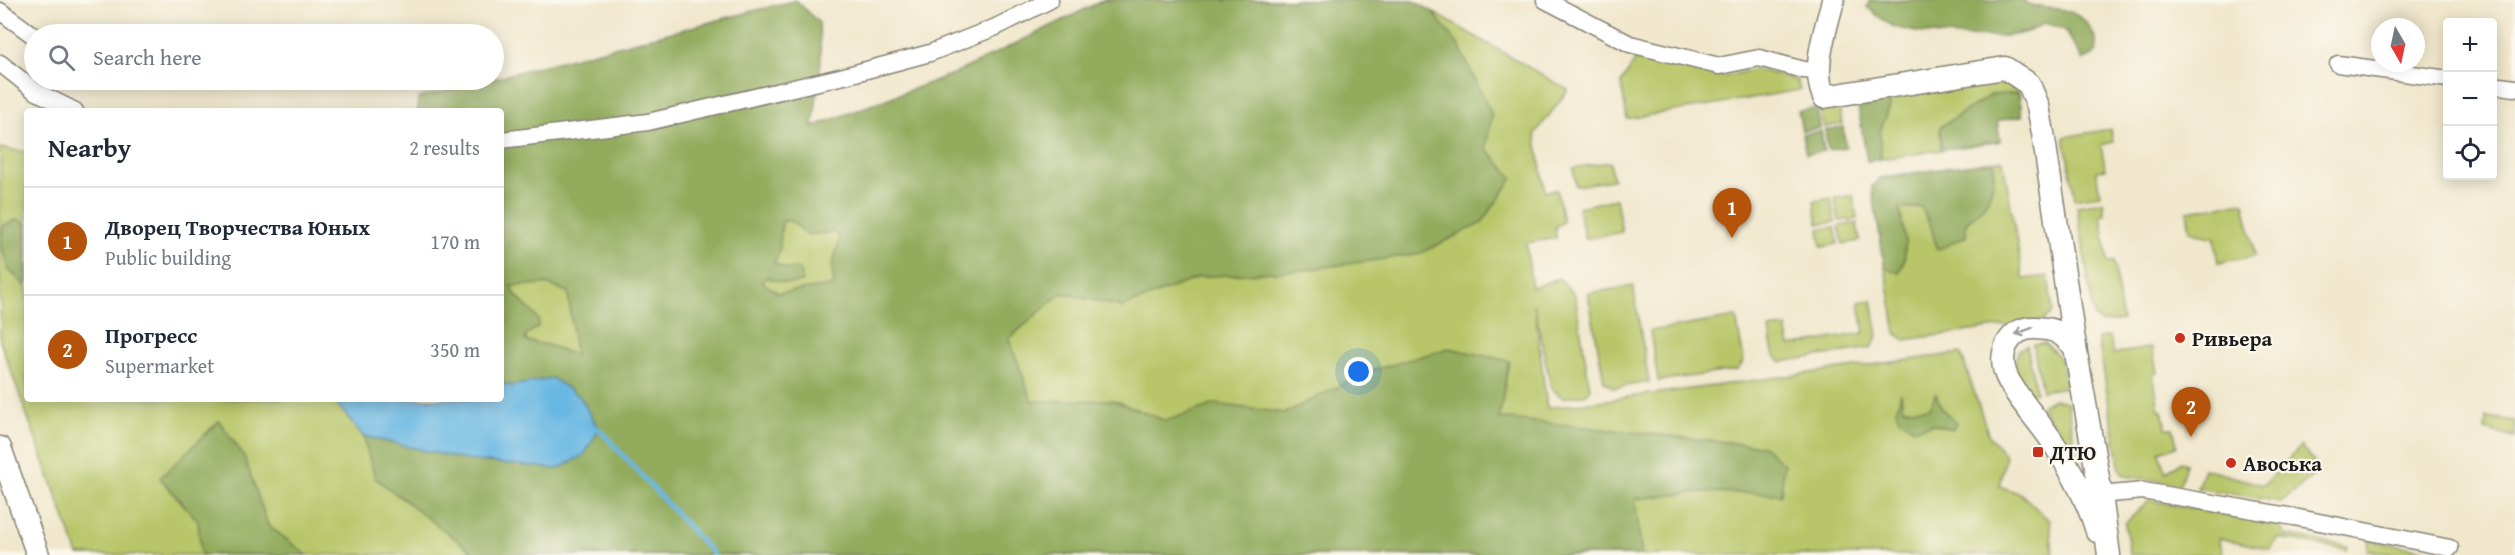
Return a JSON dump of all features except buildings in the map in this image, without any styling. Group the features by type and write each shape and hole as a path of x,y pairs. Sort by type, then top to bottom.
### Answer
{"street":[{"path":"504,140 648,122 844,76 930,53 996,27 1050,0"},
{"path":"1545,0 1630,44 1719,66 1759,58 1804,70 1819,70"},
{"path":"1833,0 1822,43 1819,70 1820,87 1824,97 2005,68 2029,84 2040,115 2075,346 2092,496 2107,555"},
{"path":"0,11 24,29"},
{"path":"0,63 24,82"},
{"path":"2338,64 2443,78"},
{"path":"2497,86 2515,88"},
{"path":"34,90 69,108"},
{"path":"2075,346 2057,329 2029,327 2009,338 2003,354 2005,373 2092,496"},
{"path":"0,448 38,555"},
{"path":"2092,496 2143,491 2294,517 2450,548"}],"green space":[{"path":"796,0 819,23 821,60 813,127 958,72 1104,0 1412,0 1432,11 1459,46 1492,115 1486,148 1513,178 1482,223 1419,254 1304,270 1200,277 1123,307 1061,293 1009,339 1032,401 1113,400 1166,421 1215,404 1285,413 1367,372 1449,348 1509,361 1499,418 1763,446 1784,464 1781,494 1700,492 1635,499 1642,555 477,555 375,478 363,436 465,460 552,379 511,386 504,384 504,108 418,108 418,98 449,90 504,90 504,76","holes":["783,221 791,221 808,235 832,232 838,235 839,243 832,265 834,286 778,293 762,282 767,277 780,282 803,281 798,268 785,269 774,263 779,251","546,284 568,292 575,355 548,345 526,341 526,335 538,327 539,320 516,295 511,286"]},
{"path":"1104,0 1412,0 1568,90 1535,134 1545,191 1557,190 1563,222 1555,227 1556,238 1526,243 1532,288 1559,278 1575,295 1590,389 1587,394 1563,398 1551,388 1534,303 1547,408 1961,353 1989,436 2006,456 1999,486 2021,494 2050,521 2053,555 78,555 0,341 0,148 24,152 24,402 504,402 504,174 813,127 958,72"},
{"path":"1870,0 2020,0 2078,15 2092,31 2097,47 2096,53 2083,60 2065,30 2045,23 2024,33 1995,36 1938,34 1905,29 1882,20 1867,7"},
{"path":"1639,54 1723,77 1755,69 1797,80 1800,90 1627,119 1621,83"},
{"path":"1997,76 2019,93 2022,116 1997,121 2000,141 1867,161 1857,100"},
{"path":"2019,93 2022,116 1997,121 2000,141 1941,150 1940,127 1991,95"},
{"path":"1888,95 1890,106 1880,132 1881,159 1867,161 1857,100"},
{"path":"1839,104 1842,124 1824,127 1820,107"},
{"path":"1817,108 1820,128 1802,131 1798,111"},
{"path":"1843,127 1846,147 1828,150 1825,130"},
{"path":"2110,129 2113,142 2101,145 2105,169 2096,171 2100,195 2075,199 2064,137"},
{"path":"1821,131 1824,151 1806,154 1802,134"},
{"path":"2003,160 2023,279 2048,276 2053,312 2042,321 1904,340 1896,333 1872,187 1880,178"},
{"path":"1993,161 1992,188 1985,204 1974,217 1966,222 1966,237 1937,249 1931,227 1921,207 1900,209 1905,258 1899,273 1885,268 1872,187 1880,178"},
{"path":"1610,162 1613,180 1576,186 1573,168"},
{"path":"1853,195 1857,219 1839,221 1835,198"},
{"path":"1831,198 1835,222 1818,224 1814,201"},
{"path":"1616,199 1622,232 1585,239 1578,207"},
{"path":"2103,202 2105,214 2101,215 2108,262 2114,262 2122,320 2102,323 2094,318 2077,206"},
{"path":"2244,202 2255,256 2218,263 2215,238 2190,231 2187,211"},
{"path":"18,219 24,223 24,284 8,269 0,242 3,226"},
{"path":"1857,223 1860,241 1843,244 1839,226"},
{"path":"1835,227 1838,244 1821,247 1819,229"},
{"path":"1633,286 1649,382 1614,388 1604,381 1588,293"},
{"path":"1872,300 1878,336 1871,348 1781,362 1773,354 1769,329 1786,327 1790,346 1864,333 1859,302"},
{"path":"1736,317 1744,361 1737,370 1658,381 1650,331"},
{"path":"2110,336 2113,354 2152,347 2157,373 2153,374 2159,410 2162,410 2166,428 2173,428 2177,446 2159,452 2165,472 2181,462 2186,464 2180,484 2125,476 2120,471 2098,338"},
{"path":"2043,343 2058,356 2066,387 2042,391 2033,344"},
{"path":"2027,345 2036,392 2030,393 2019,378 2016,369 2018,351"},
{"path":"1901,393 1903,409 1929,408 1936,394 1942,409 1957,423 1952,429 1933,424 1913,429 1900,419 1896,411"},
{"path":"2054,399 2067,402 2076,451 2072,453 2041,406"},
{"path":"2486,417 2515,421 2515,438 2485,430"},
{"path":"219,421 244,456 268,525 307,555 201,555 198,521 160,478"},
{"path":"2301,446 2316,465 2314,475 2281,502 2197,488 2204,469 2264,485"},
{"path":"2149,500 2280,526 2285,535 2348,546 2347,550 2279,538 2270,549 2218,538 2223,555 2130,555 2125,524"},
{"path":"2369,540 2451,555 2395,555 2368,550"}],"water":[{"path":"552,378 580,397 599,429 584,455 558,469 465,460 363,436 335,402 504,402 504,384 511,386"}],"waterway":[{"path":"599,429 714,555"}],"place":[{"name":"Дворец Творчества Юных","path":"1732,238"},
{"name":"Ривьера","path":"2180,338"},
{"name":"Прогресс","path":"2191,437"},
{"name":"ДТЮ","path":"2038,452"},
{"name":"Авоська","path":"2231,463"}]}
